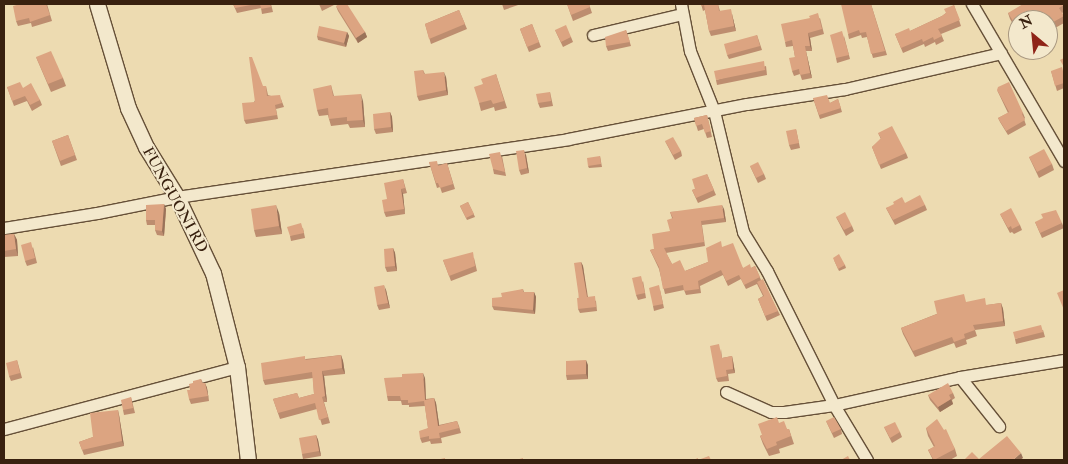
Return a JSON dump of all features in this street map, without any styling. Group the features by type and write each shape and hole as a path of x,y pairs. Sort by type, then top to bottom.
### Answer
{"street":[{"name":"FUNGUONI RD","path":"96,4 128,108 146,147 177,197 213,273 237,368 248,460"},
{"path":"972,4 1064,162"},
{"path":"593,35 681,9 690,51 714,111 743,232 767,271 834,405 867,460"},
{"path":"4,228 97,213 177,197 568,139 714,111 845,89 1001,54"},
{"path":"726,392 771,412 834,405 960,377 1064,360"},
{"path":"4,429 237,368"},
{"path":"960,377 999,426"}],"building":[{"path":"20,4 46,4 50,15 30,22 29,18 16,21 13,6"},
{"path":"233,4 256,4 235,8"},
{"path":"260,4 270,4 271,7 261,9"},
{"path":"347,4 365,32 356,38 336,6"},
{"path":"567,4 589,4 590,7 571,15"},
{"path":"701,4 718,4 719,11 731,9 734,26 709,31 704,5 701,6"},
{"path":"841,4 871,4 885,51 871,54 866,32 860,33 859,30 848,34"},
{"path":"1023,4 1064,4 1059,8 1064,16 1058,19 1058,10 1013,10"},
{"path":"954,5 960,20 938,29 942,36 934,40 933,37 923,42 922,39 901,48 895,34 909,28 910,31 942,16 946,13 944,9"},
{"path":"459,10 465,24 429,39 425,24"},
{"path":"818,13 822,29 808,33 810,46 805,46 810,73 800,75 799,69 792,71 789,58 795,57 792,40 785,42 781,24 810,18 809,16"},
{"path":"532,24 539,42 527,47 520,29"},
{"path":"566,25 571,37 561,42 555,30"},
{"path":"319,26 347,32 344,43 317,36"},
{"path":"626,30 630,42 606,46 605,37"},
{"path":"842,31 849,55 836,58 830,35"},
{"path":"757,35 760,46 727,55 724,44"},
{"path":"51,51 63,78 48,84 36,57"},
{"path":"249,57 252,57 263,86 266,86 267,96 280,95 282,103 275,105 277,115 244,120 242,103 255,102"},
{"path":"1064,58 1064,67 1060,60"},
{"path":"764,61 765,70 716,80 714,71"},
{"path":"1062,67 1064,83 1055,86 1051,71"},
{"path":"423,70 424,74 444,72 446,90 417,96 414,71"},
{"path":"496,74 504,101 493,104 491,100 479,103 474,87 483,84 481,79"},
{"path":"20,82 23,88 31,83 40,100 30,105 25,96 12,101 7,87"},
{"path":"1009,82 1025,120 1006,131 998,118 1009,112 997,90 998,87"},
{"path":"331,85 333,96 361,94 363,120 347,121 347,117 329,119 328,108 317,110 313,89"},
{"path":"550,92 551,101 538,103 536,94"},
{"path":"827,95 830,103 838,99 841,108 819,115 813,98"},
{"path":"390,112 391,127 374,129 373,114"},
{"path":"707,115 711,131 705,133 702,124 696,126 694,118"},
{"path":"892,126 906,153 879,165 872,147 881,138 878,133"},
{"path":"796,129 799,143 789,145 786,131"},
{"path":"68,135 75,155 60,161 52,141"},
{"path":"673,137 681,151 673,155 665,141"},
{"path":"1044,149 1052,164 1037,172 1029,157"},
{"path":"524,150 527,168 519,170 516,151"},
{"path":"500,152 505,172 493,169 489,154"},
{"path":"600,156 601,164 588,166 587,158"},
{"path":"437,161 438,166 447,163 453,184 440,188 438,183 436,183 429,162"},
{"path":"758,162 764,174 756,178 750,166"},
{"path":"707,174 714,190 696,198 692,190 695,189 692,179"},
{"path":"403,179 405,188 401,189 404,209 384,212 382,200 387,199 384,183"},
{"path":"920,195 925,205 893,220 886,208 902,197 905,203"},
{"path":"468,202 474,214 466,218 460,206"},
{"path":"164,204 162,231 155,230 155,220 146,220 146,205"},
{"path":"276,205 279,226 254,230 251,209"},
{"path":"722,205 724,218 701,221 704,242 664,248 672,264 680,260 685,271 708,262 706,248 721,241 722,247 733,243 743,268 750,264 751,268 755,266 760,277 744,285 739,275 726,281 721,270 698,281 699,289 684,291 683,285 663,289 659,267 650,250 654,249 652,234 670,231 667,220 673,218 670,212"},
{"path":"1011,208 1020,225 1012,229 1011,226 1008,228 1000,214"},
{"path":"1056,210 1062,223 1040,233 1035,222 1043,218 1041,214"},
{"path":"845,212 852,226 844,230 836,217"},
{"path":"301,223 304,233 290,236 287,227"},
{"path":"14,234 16,249 4,251 4,235"},
{"path":"31,242 35,258 25,261 21,245"},
{"path":"393,248 395,266 385,267 384,249"},
{"path":"473,252 475,266 449,276 443,260"},
{"path":"839,254 845,265 838,269 833,258"},
{"path":"581,262 587,297 595,296 596,307 578,309 577,298 579,298 574,263"},
{"path":"641,276 645,293 636,295 632,278"},
{"path":"763,279 778,311 765,316 758,299 764,296 757,282"},
{"path":"384,285 388,303 377,305 374,287"},
{"path":"659,285 663,304 653,306 649,288"},
{"path":"523,289 523,292 534,292 533,310 492,306 492,298 502,297 501,293"},
{"path":"1064,290 1064,310 1057,293"},
{"path":"964,294 966,302 985,298 986,305 1001,303 1003,321 973,325 975,330 964,334 965,338 954,342 952,337 913,351 901,328 937,314 934,301"},
{"path":"1041,325 1043,332 1015,339 1013,332"},
{"path":"719,344 722,358 732,356 733,369 726,370 727,376 716,378 710,346"},
{"path":"341,355 342,368 322,371 325,396 322,397 328,417 319,420 315,403 278,413 273,399 297,393 299,398 314,394 312,372 263,380 261,363 305,356 305,360"},
{"path":"17,360 20,373 9,376 6,363"},
{"path":"586,360 586,374 566,375 566,361"},
{"path":"423,373 425,400 434,398 438,426 457,421 459,428 439,433 440,438 429,439 429,436 420,438 419,431 428,428 424,401 408,403 408,400 401,400 400,396 387,396 384,378 402,377 402,374"},
{"path":"201,379 202,383 205,383 208,396 189,399 187,390 190,390 189,384"},
{"path":"948,383 953,393 949,395 951,399 938,407 928,395"},
{"path":"131,397 133,408 123,410 121,400"},
{"path":"118,410 122,441 82,450 79,442 93,437 90,413"},
{"path":"777,417 779,423 784,421 791,436 776,442 777,445 767,449 760,436 762,435 758,424"},
{"path":"834,417 841,429 832,433 826,421"},
{"path":"937,419 944,430 946,429 955,449 934,460 928,450 935,446 926,428"},
{"path":"895,422 900,432 890,438 884,427"},
{"path":"316,435 319,451 302,454 299,438"},
{"path":"1007,436 1021,453 1013,460 964,460 972,452 979,459"},
{"path":"709,456 711,460 698,460"},
{"path":"848,456 850,460 841,460"}]}
